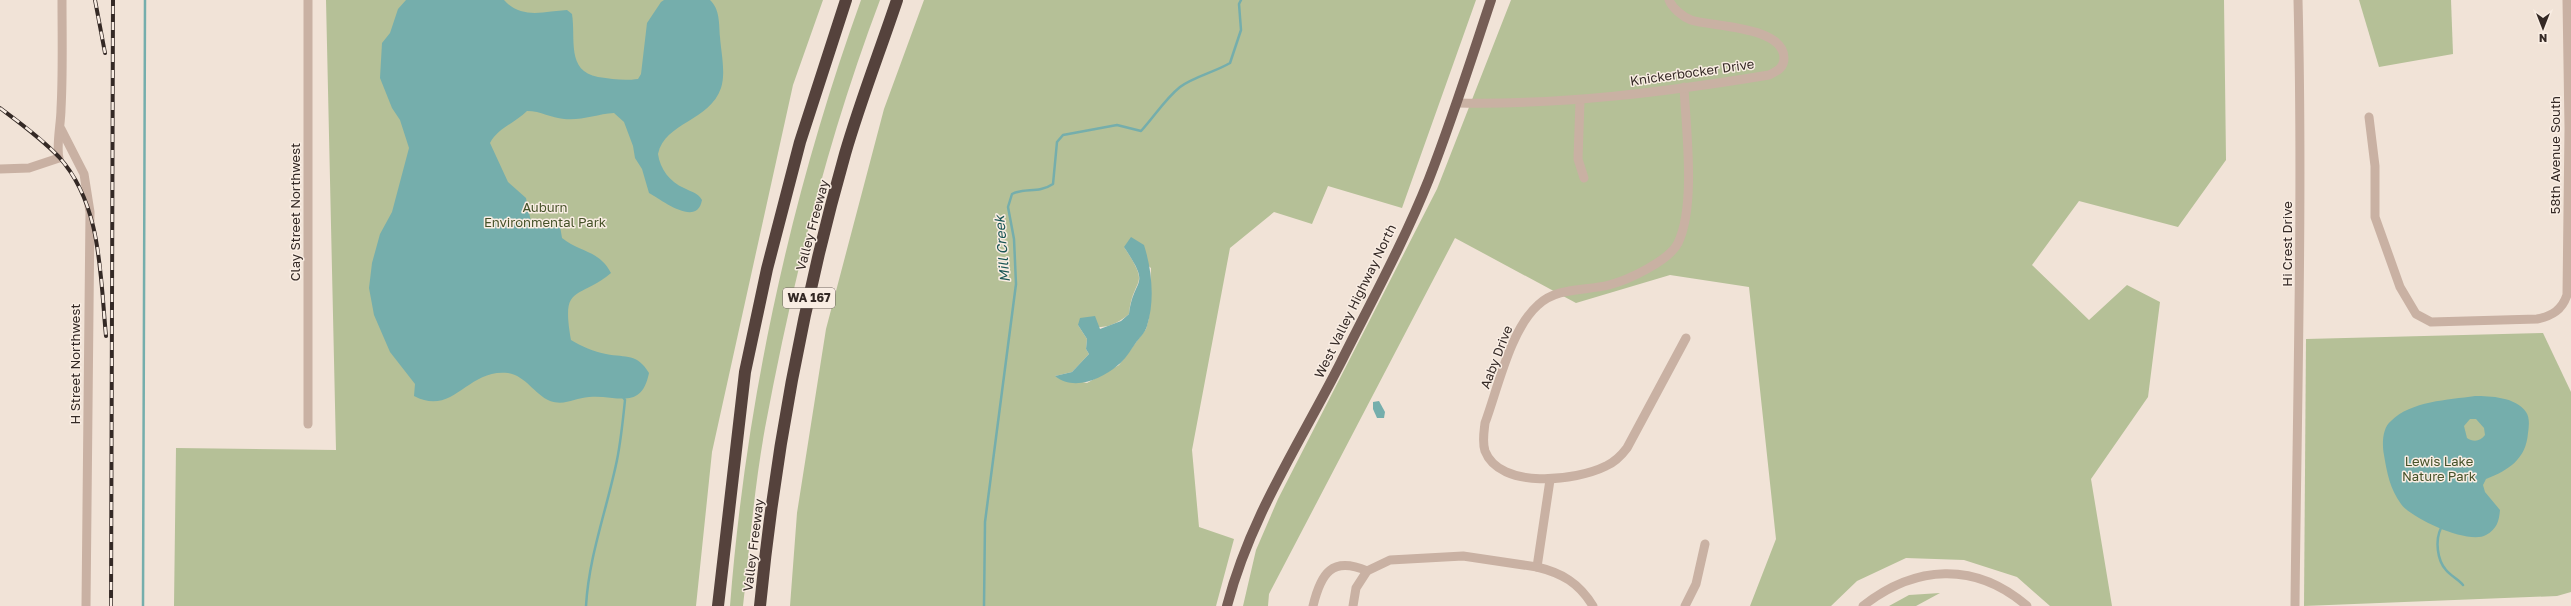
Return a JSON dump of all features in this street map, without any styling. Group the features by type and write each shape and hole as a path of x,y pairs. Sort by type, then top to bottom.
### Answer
{"highway":[{"name":"WA 167","path":"718,606 745,372 768,269 800,142 846,0"},
{"name":"Valley Freeway","path":"760,606 775,475 792,377 812,280 845,153 897,0"}],"main road":[{"name":"West Valley Highway North","path":"1227,606 1247,542 1270,493 1340,364 1428,181 1458,103 1491,0"}],"street":[{"name":"H Street Northwest","path":"0,169 29,168 59,158 57,148 61,128 62,0"},
{"name":"Clay Street Northwest","path":"308,0 308,424"},
{"name":"Knickerbocker Drive","path":"1458,103 1510,104 1580,101 1769,75 1779,70 1784,63 1784,53 1775,42 1757,32 1690,20 1671,5 1669,0"},
{"name":"Hi Crest Drive","path":"2295,606 2300,148 2298,0"},
{"name":"58th Avenue South","path":"2369,117 2375,166 2375,217 2400,287 2416,314 2422,319 2431,322 2536,319 2550,316 2559,309 2567,295 2570,128 2567,0"},
{"name":"Aaby Drive","path":"1684,87 1688,190 1682,232 1677,245 1648,268 1624,281 1552,295 1538,304 1525,318 1516,337 1485,423 1483,438 1485,451 1494,463 1506,472 1550,480 1592,472 1618,459 1627,448 1686,338"},
{"path":"1580,101 1578,159 1584,178"},
{"name":"H Street Northwest","path":"61,128 84,174 90,212 86,606"},
{"path":"1537,567 1550,480"},
{"path":"1685,606 1696,584 1705,544"},
{"path":"1353,606 1356,588 1367,571 1390,560 1463,556 1537,567 1567,577 1583,592 1593,606"},
{"path":"1313,606 1322,578 1331,569 1338,565 1351,564 1367,571"},
{"path":"1863,606 1896,584 1914,577 1951,574 1976,577 2000,587 2027,606"}],"green space":[{"name":"Auburn Environmental Park","path":"326,0 823,0 793,85 712,452 696,606 174,606 176,448 336,450"},
{"path":"861,0 880,0 844,104 813,211 787,319 765,428 755,495 743,606 730,606 737,529 747,452 775,298 813,148 836,73"},
{"path":"924,0 1476,0 1402,208 1328,186 1312,224 1274,212 1230,248 1192,450 1199,527 1234,539 1216,606 790,606 797,513 826,329 884,109","holes":["1124,247 1151,268 1149,318 1146,329 1119,365 1087,383 1055,376 1072,372 1089,354 1086,349 1087,339 1078,325 1105,327 1116,323 1129,314 1139,276"]},
{"path":"1511,0 2224,0 2226,160 2178,227 2079,201 2032,265 2089,320 2127,285 2160,302 2148,397 2091,479 2112,606 2050,606 2017,577 1964,560 1906,558 1857,581 1831,606 1750,606 1776,539 1749,287 1670,275 1576,303 1455,238 1269,594 1268,606 1243,606 1256,550 1278,499 1437,189"},
{"path":"2359,0 2451,0 2453,54 2379,67"},
{"name":"Lewis Lake Nature Park","path":"2543,333 2571,392 2571,592 2557,596 2304,606 2306,339"},
{"path":"1940,593 1916,606 1889,606 1909,595"}],"water":[{"path":"406,0 504,0 518,10 526,12 542,13 567,10 572,14 574,53 581,68 588,74 598,77 623,80 638,79 641,74 647,23 661,2 664,0 710,0 716,8 723,62 721,88 708,108 669,135 662,143 658,154 663,170 670,179 696,194 702,200 699,208 693,212 678,210 649,193 642,169 635,158 633,146 624,122 614,113 570,119 527,111 497,133 490,143 508,182 526,198 531,222 542,228 560,226 562,238 601,260 611,273 599,282 581,291 570,301 568,309 568,322 571,340 583,347 597,352 636,359 640,362 649,373 645,385 640,393 634,397 589,397 560,403 544,398 525,381 508,373 494,373 482,377 451,397 440,401 428,401 414,396 415,384 390,352 374,315 369,288 372,263 380,234 392,212 409,148 400,120 392,108 380,78 382,43 390,33 398,9"},
{"path":"1131,237 1144,245 1151,275 1152,296 1146,329 1123,361 1104,375 1087,382 1070,383 1062,380 1055,376 1072,372 1089,354 1086,349 1087,339 1078,325 1080,318 1095,316 1100,329 1121,321 1129,314 1131,302 1139,282 1137,270 1124,247"},
{"path":"2475,396 2488,396 2509,400 2522,407 2529,419 2527,442 2520,457 2502,472 2486,479 2483,485 2485,492 2500,510 2498,521 2493,530 2486,535 2478,537 2455,534 2441,529 2417,517 2407,510 2397,498 2392,487 2383,451 2384,432 2388,424 2399,414 2430,402","holes":["2470,419 2476,419 2484,428 2485,435 2481,439 2474,441 2467,438 2464,426"]},
{"path":"1379,401 1385,412 1384,418 1377,418 1373,409 1373,402"}],"waterway":[{"path":"143,606 145,0"},
{"name":"Mill Creek","path":"984,606 985,522 1016,284 1014,239 1008,207 1012,194 1022,191 1042,189 1053,184 1057,142 1063,135 1117,125 1141,131 1164,103 1185,83 1230,63 1241,30 1239,4 1241,0"},
{"path":"586,606 594,550 613,478 622,430 625,400 623,397"},
{"path":"2441,528 2438,538 2438,550 2441,561 2448,572 2463,585"}],"railway":[{"path":"95,0 105,53"},
{"path":"111,606 113,0"},
{"path":"0,108 38,137 59,157 73,176 84,197 91,219 100,265 106,336"}]}
